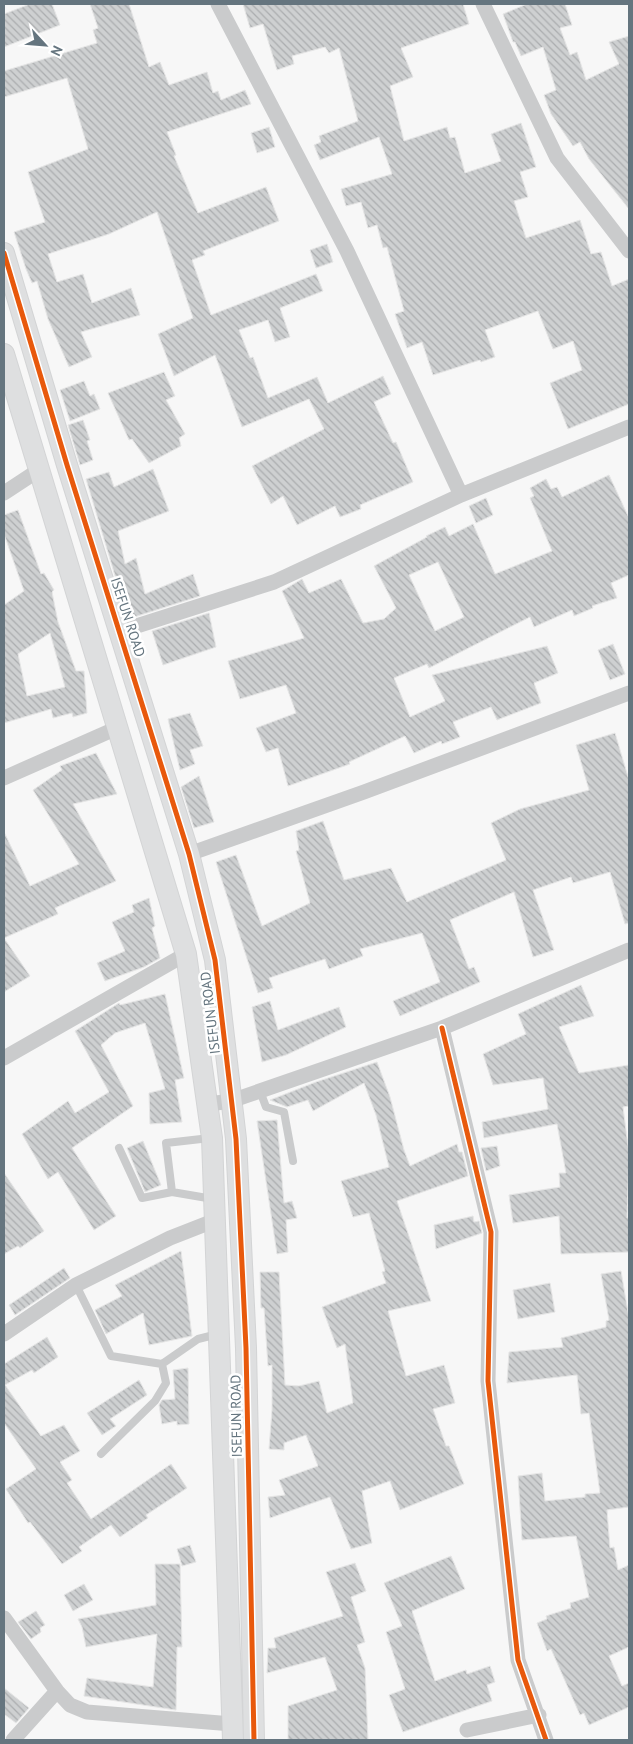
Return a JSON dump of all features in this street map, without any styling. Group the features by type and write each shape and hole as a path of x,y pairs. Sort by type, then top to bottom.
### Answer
{"street":[{"path":"218,4 347,251 461,496"},
{"path":"483,4 557,158 629,251"},
{"name":"ISEFUN ROAD","path":"4,253 67,464 121,631 189,854 215,960 236,1139 246,1348 254,1740"},
{"name":"ISEFUN ROAD","path":"4,354 186,954 209,1104 212,1138 232,1732"},
{"path":"121,631 274,582 461,496 629,427"},
{"path":"4,493 39,470"},
{"path":"189,854 364,792 629,693"},
{"path":"4,778 117,728"},
{"path":"209,1104 231,1101 442,1028 629,950"},
{"path":"4,1058 186,954"},
{"path":"442,1028 490,1232 488,1381 518,1660 539,1715 546,1740"},
{"path":"4,1334 76,1286 170,1238 216,1220"},
{"path":"4,1618 56,1691 70,1705 88,1712 232,1732"},
{"path":"13,1740 56,1691"},
{"path":"467,1730 539,1715"}],"lane":[{"path":"260,1091 266,1107 284,1112 293,1161"},
{"path":"172,1192 166,1143 212,1138"},
{"path":"120,1148 142,1198 172,1192 214,1199"},
{"path":"76,1286 111,1356 162,1364 198,1339 220,1333"},
{"path":"101,1454 154,1401 166,1383 162,1364"}],"building":[{"path":"30,4 52,4 60,25 4,47 4,14"},
{"path":"90,4 129,4 149,67 160,62 169,85 207,72 213,93 218,91 221,100 245,90 251,104 167,132 176,155 174,156 198,213 266,187 279,221 203,251 205,255 192,260 211,315 316,274 323,291 280,308 290,337 275,342 268,320 239,330 250,358 253,357 268,398 317,377 328,403 383,376 391,394 374,402 393,443 396,442 413,482 360,505 361,509 340,517 335,506 297,525 283,496 271,504 252,466 324,429 309,399 242,427 215,355 174,376 158,334 193,318 157,212 109,234 48,254 57,282 83,274 92,303 131,288 140,315 81,332 92,357 69,367 48,319 37,281 32,283 26,269 14,232 45,222 28,172 88,149 67,78 4,97 4,71 97,43 93,30 98,28"},
{"path":"243,4 463,4 469,24 401,48 413,77 390,86 404,141 447,127 450,138 455,137 465,173 501,161 491,134 521,123 536,167 520,172 528,197 514,201 526,238 580,220 591,254 601,252 612,286 629,279 629,404 568,429 550,383 582,370 573,341 553,349 538,311 485,330 495,357 433,375 422,342 407,348 395,314 404,311 387,247 383,248 377,225 368,228 361,202 346,206 341,189 392,174 379,137 320,160 314,145 321,142 319,136 358,121 339,48 329,53 325,47 292,56 294,64 277,70 263,24 250,28"},
{"path":"527,4 565,4 572,25 560,28 570,55 577,52 586,80 619,64 609,42 629,36 629,209 589,159 580,142 573,146 551,114 544,95 556,90 543,47 521,56 515,42 513,42 503,14"},
{"path":"269,127 275,147 257,153 251,133"},
{"path":"327,244 333,262 316,268 310,250"},
{"path":"164,372 175,396 166,400 185,434 179,438 181,446 149,463 132,439 129,440 108,393"},
{"path":"84,381 90,396 94,394 100,409 70,421 60,390"},
{"path":"83,420 90,440 87,441 93,460 80,465 68,425"},
{"path":"153,469 169,511 118,531 125,564 136,558 145,594 193,574 200,596 128,619 86,479 109,472 114,487"},
{"path":"609,475 629,518 629,575 611,583 617,598 592,606 593,608 574,616 572,610 534,627 530,617 429,668 427,664 394,678 410,717 445,701 432,675 547,646 558,673 534,683 541,703 497,720 491,707 453,722 460,737 442,744 441,741 414,753 405,736 349,762 350,764 288,786 278,748 266,752 256,728 296,713 286,685 240,699 228,661 304,638 282,591 302,579 309,593 341,579 363,623 384,619 396,608 374,566 445,527 449,536 473,524 495,574 552,551 530,498 534,496 530,488 546,479 551,489 557,487 562,497","holes":["438,562 464,617 435,631 409,575"]},
{"path":"486,498 493,515 476,523 469,506"},
{"path":"18,510 41,574 44,573 54,590 52,592 58,622 76,671 84,671 87,713 73,717 72,713 53,718 51,709 4,723 4,605 24,591 4,534 4,515","holes":["50,633 65,687 27,696 18,654"]},
{"path":"209,613 216,647 163,665 152,631"},
{"path":"613,644 625,674 610,680 598,650"},
{"path":"190,713 203,746 190,750 195,764 180,770 168,719"},
{"path":"615,733 629,780 629,923 625,924 610,872 573,883 571,877 533,890 554,950 533,957 514,892 450,920 469,969 474,967 480,982 400,1016 393,1001 440,982 422,933 360,949 363,956 329,969 325,959 269,978 273,988 258,993 216,862 236,855 262,926 310,903 296,851 299,850 296,831 323,821 344,880 391,868 407,902 506,860 491,823 520,809 589,790 576,745"},
{"path":"96,753 117,794 73,804 116,881 55,908 58,914 4,938 4,832 30,886 79,864 33,790 62,770 60,766"},
{"path":"199,776 214,822 194,828 181,787"},
{"path":"149,898 155,926 152,928 160,958 144,967 105,981 97,963 125,951 112,922 134,912 132,905"},
{"path":"4,938 30,976 4,992"},
{"path":"581,985 594,1016 559,1027 579,1073 629,1065 629,1106 623,1107 629,1153 627,1218 629,1217 629,1252 561,1254 559,1216 513,1223 509,1195 560,1187 559,1173 566,1173 557,1124 484,1138 482,1122 548,1109 543,1078 493,1085 483,1054 526,1034 518,1014"},
{"path":"165,994 184,1078 175,1080 182,1122 150,1124 149,1093 165,1089 145,1023 115,1033 101,1045 133,1106 72,1148 116,1216 94,1230 58,1172 48,1179 22,1134 68,1101 75,1113 109,1092 75,1031 119,1003 120,1005"},
{"path":"270,1001 278,1030 339,1007 346,1027 286,1055 262,1062 252,1007"},
{"path":"377,1062 390,1097 410,1166 457,1144 459,1152 462,1152 468,1176 397,1201 431,1301 388,1311 406,1376 444,1365 455,1403 433,1409 446,1446 449,1446 464,1484 400,1510 390,1481 362,1491 372,1543 351,1549 330,1497 270,1518 268,1497 285,1495 279,1480 318,1466 306,1435 284,1443 284,1450 269,1449 272,1410 272,1365 268,1366 264,1308 261,1308 260,1272 279,1272 285,1385 299,1386 319,1381 327,1413 353,1403 345,1344 337,1348 322,1307 386,1283 382,1272 385,1271 369,1213 353,1217 341,1181 389,1167 376,1115 364,1083 313,1111 308,1100 287,1107 270,1100 316,1082"},
{"path":"277,1120 284,1203 292,1201 297,1218 286,1220 288,1252 277,1254 257,1121"},
{"path":"143,1141 161,1185 145,1192 127,1148"},
{"path":"497,1146 500,1166 486,1171 481,1148"},
{"path":"4,1173 44,1231 20,1248 18,1246 4,1254"},
{"path":"473,1216 474,1222 479,1221 482,1233 436,1249 434,1225"},
{"path":"181,1251 192,1336 149,1345 143,1313 106,1334 95,1310 122,1296 115,1285"},
{"path":"64,1268 70,1278 15,1315 9,1305"},
{"path":"621,1271 629,1318 629,1507 607,1510 610,1548 614,1547 618,1570 629,1565 629,1647 609,1656 622,1686 629,1683 629,1707 589,1725 584,1713 580,1715 551,1649 547,1651 537,1623 547,1619 546,1616 571,1608 570,1603 589,1597 576,1536 522,1540 518,1476 542,1473 545,1501 585,1497 585,1494 600,1493 589,1413 581,1414 577,1375 507,1383 509,1352 563,1347 561,1338 606,1327 606,1321 609,1320 601,1274"},
{"path":"550,1283 555,1312 518,1319 513,1290"},
{"path":"47,1337 58,1357 34,1373 32,1370 5,1385 41,1436 64,1425 80,1451 60,1462 72,1480 67,1483 91,1519 171,1464 187,1488 146,1515 148,1518 120,1537 111,1525 79,1547 82,1551 62,1564 30,1522 28,1523 6,1489 36,1469 4,1423 4,1364"},
{"path":"188,1368 189,1424 177,1425 177,1421 162,1424 159,1405 162,1400 175,1399 173,1370"},
{"path":"139,1380 147,1395 110,1419 116,1426 102,1435 87,1413"},
{"path":"190,1545 196,1562 182,1566 177,1549"},
{"path":"451,1556 465,1589 412,1611 435,1681 466,1670 467,1674 490,1666 495,1682 487,1685 492,1701 403,1732 389,1695 405,1689 386,1632 402,1626 384,1583"},
{"path":"355,1563 366,1591 351,1597 365,1642 357,1645 365,1668 368,1740 288,1740 288,1706 337,1690 325,1657 267,1673 268,1648 276,1648 274,1638 343,1616 326,1572"},
{"path":"155,1564 180,1564 182,1647 177,1647 176,1710 84,1696 87,1678 153,1687 157,1634 86,1647 82,1627 78,1619 156,1605"},
{"path":"84,1584 93,1600 73,1611 64,1595"},
{"path":"36,1611 45,1625 40,1628 41,1632 31,1639 18,1622"},
{"path":"4,1688 29,1708 16,1723 4,1714"}],"cycle path":[{"path":"4,253 67,465 189,854 215,960 236,1139 246,1348 254,1740"},
{"path":"442,1028 491,1232 488,1381 518,1660 546,1740"}]}
